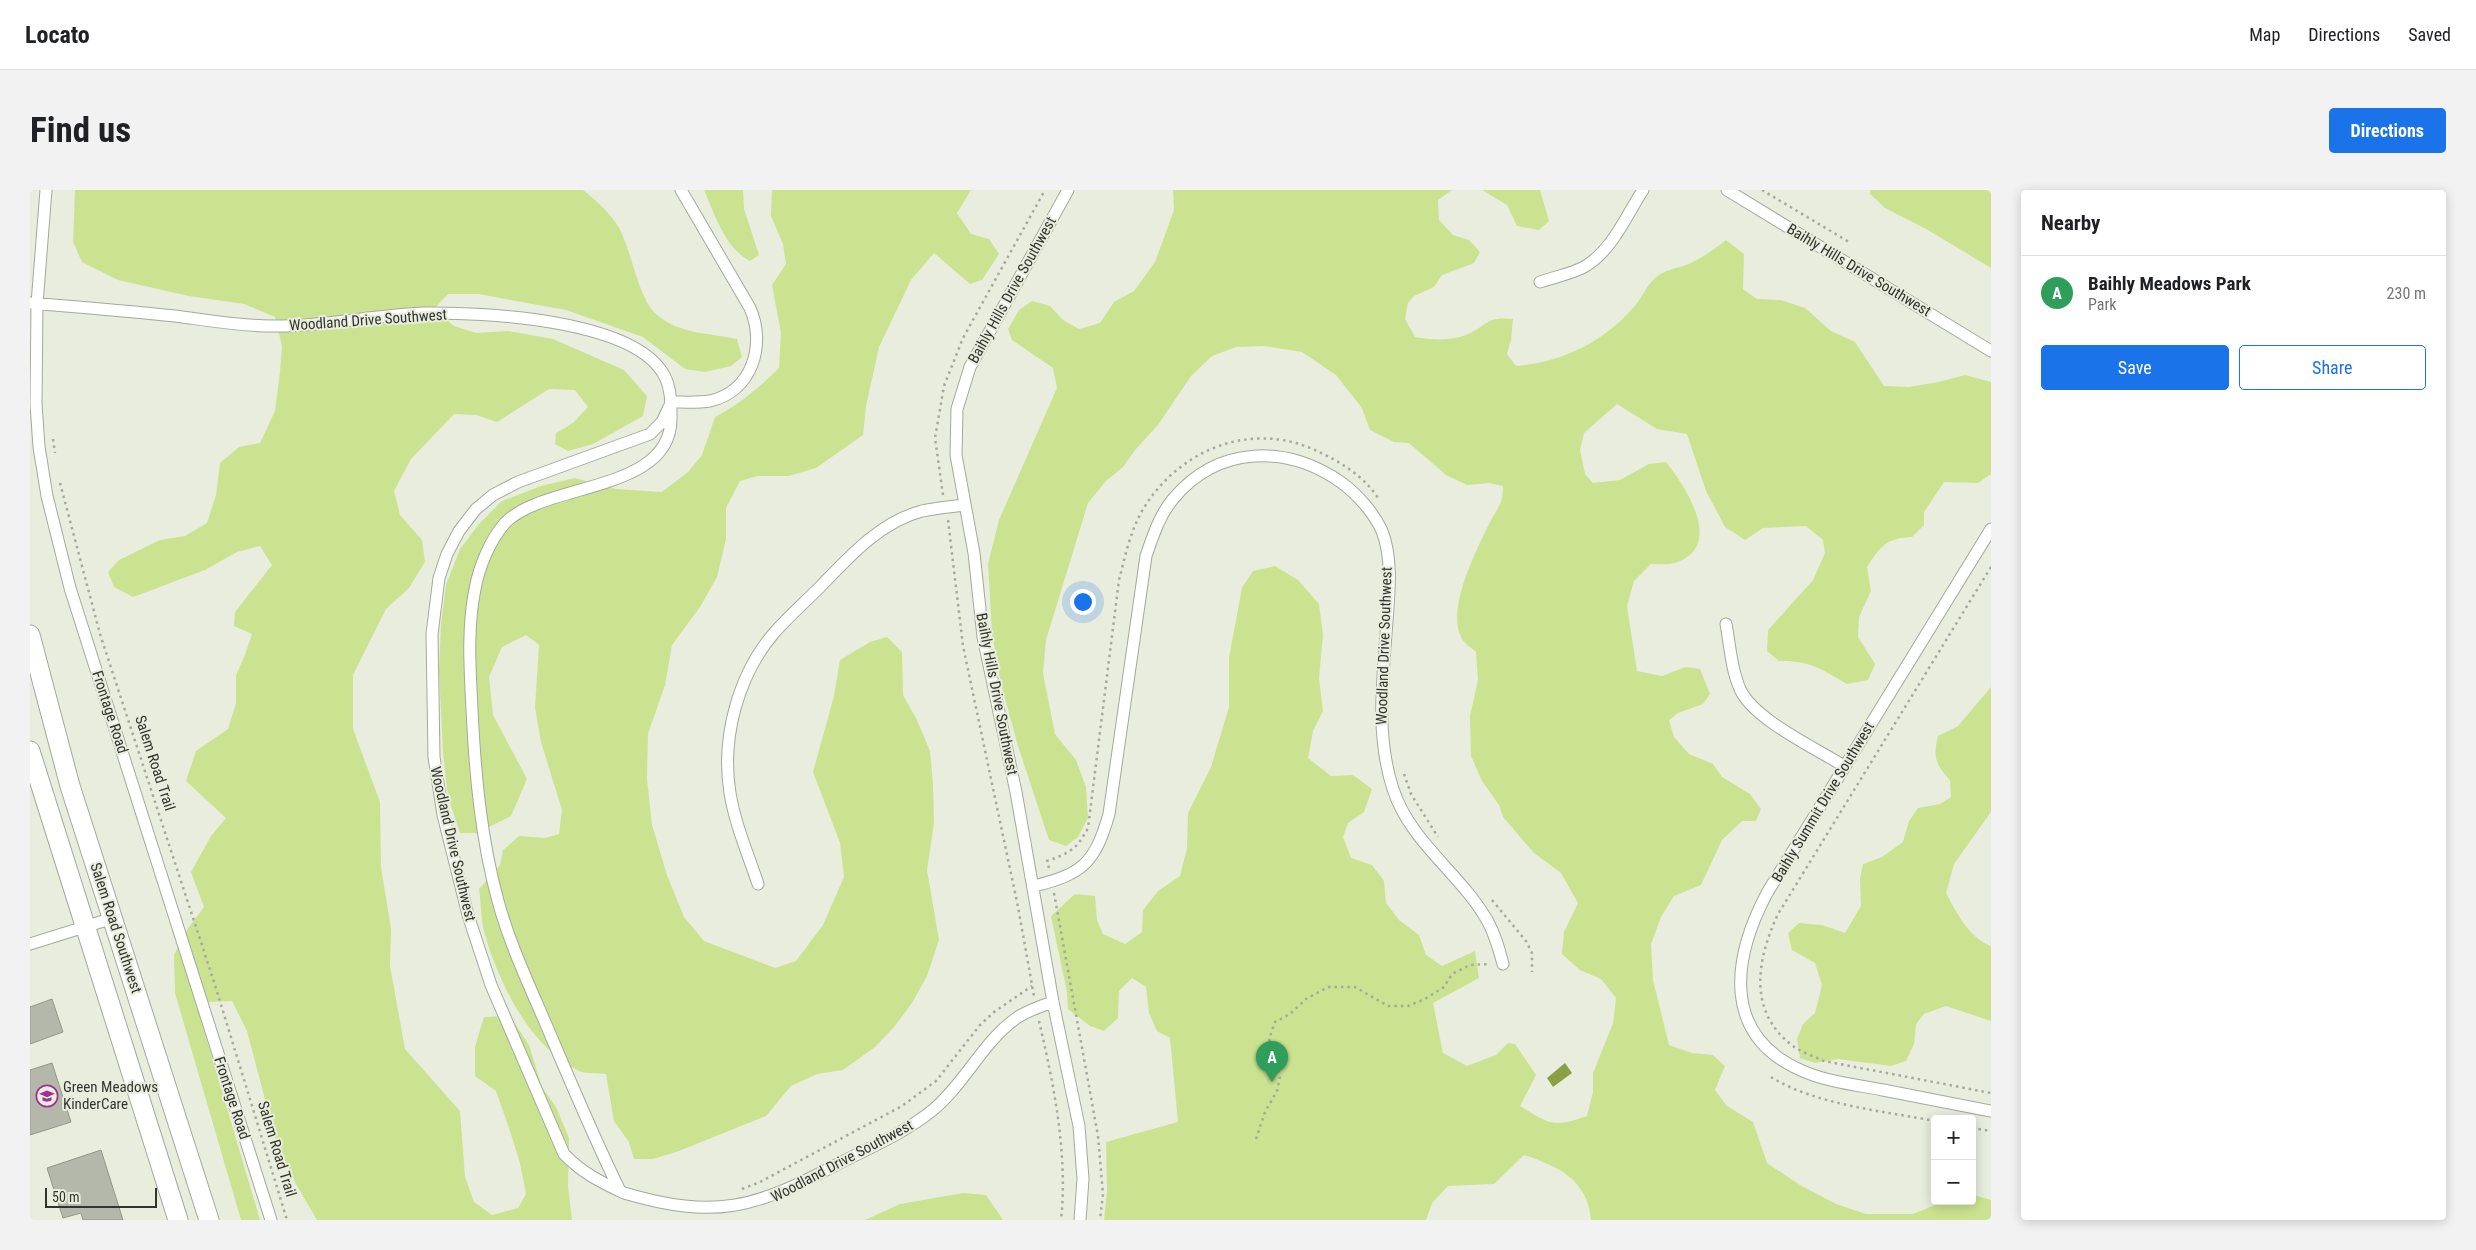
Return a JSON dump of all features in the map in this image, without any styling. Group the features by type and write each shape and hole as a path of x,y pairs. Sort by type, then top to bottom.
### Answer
{"main road":[{"name":"Salem Road Southwest","path":"30,635 70,786 209,1220"},
{"name":"Salem Road Southwest","path":"30,751 178,1220"},
{"path":"153,1141 171,1220"}],"street":[{"name":"Frontage Road","path":"46,190 34,303 36,404 39,447 47,496 70,588 271,1220"},
{"path":"671,402 710,401 730,391 746,376 751,367 758,344 756,320 750,308 680,190"},
{"name":"Baihly Hills Drive Southwest","path":"1068,190 970,367 961,390 957,409 956,455 974,552 983,637 1034,886 1053,1002 1082,1150 1084,1179 1080,1220"},
{"path":"1540,282 1582,268 1597,258 1609,244 1642,190"},
{"name":"Baihly Hills Drive Southwest","path":"1727,190 1991,350"},
{"name":"Woodland Drive Southwest","path":"34,303 82,306 267,326 428,313 462,313 553,323 613,338 650,358 664,375 671,402 671,429 664,444 652,458 639,468 614,479 526,508 506,522 493,541 483,562 475,589 471,622 470,664 477,784 490,871 499,905 518,960 597,1143 620,1191"},
{"name":"Woodland Drive Southwest","path":"671,402 662,422 650,434 518,482 493,494 476,509 459,531 439,578 432,634 434,757 443,815 478,951 564,1154 579,1170 620,1191 662,1209 692,1216 733,1213 755,1207 914,1123 947,1095 1000,1032 1028,1011 1053,1002"},
{"name":"Woodland Drive Southwest","path":"1034,886 1062,879 1076,872 1098,848 1103,834 1109,814 1146,556 1159,520 1173,499 1214,467 1237,458 1260,454 1282,456 1305,462 1327,473 1352,491 1367,508 1382,531 1389,574 1381,704 1382,736 1389,774 1404,814 1418,837 1487,920 1496,939 1503,964"},
{"path":"758,884 734,814 728,775 734,714 742,686 756,659 774,634 871,537 895,521 922,511 964,505"},
{"name":"Baihly Summit Drive Southwest","path":"1991,529 1844,766 1759,909 1747,937 1740,968 1743,1009 1751,1030 1773,1055 1805,1072 1991,1111"},
{"path":"1726,624 1734,672 1740,690 1750,705 1763,717 1844,766"},
{"path":"30,944 113,918"}],"path":[{"path":"1762,190 1849,242"},
{"path":"53,436 55,456"},
{"path":"1047,861 1069,853 1080,844 1088,828 1119,580 1128,545 1141,513 1158,488 1176,471 1206,450"},
{"name":"Salem Road Trail","path":"58,475 100,634 212,976 287,1220"},
{"path":"742,1189 902,1106 936,1081 980,1025 1008,1000 1032,986 1018,907 964,646 946,508"},
{"path":"1991,567 1778,914 1762,958 1758,981 1761,1002 1769,1019 1793,1046 1807,1054 1824,1061 1991,1093"},
{"path":"1056,897 1098,1136 1103,1194 1100,1220"},
{"path":"1256,1139 1265,1112 1277,1091 1280,1077 1269,1039 1275,1022 1290,1014 1306,999 1328,988 1355,987 1388,1006 1408,1006 1425,999 1444,987 1452,974 1470,965 1503,964"},
{"path":"1040,1025 1064,1162 1064,1191 1060,1220"},
{"path":"1771,1077 1784,1085 1819,1098 1931,1120"},
{"path":"1976,1129 1991,1131"}],"shaded area":[{"path":"75,190 583,190 612,217 619,228 640,287 650,308 657,315 675,326 695,332 737,339 742,357 731,366 705,372 685,369 643,337 566,310 478,294 448,294 434,309 454,326 476,333 508,331 553,339 624,370 647,396 643,416 593,444 568,451 555,444 556,433 573,423 588,407 575,390 549,389 497,422 476,415 454,414 411,459 394,491 400,515 422,540 425,562 409,588 386,609 353,675 353,729 380,802 381,867 391,929 390,966 405,1049 460,1111 465,1177 474,1202 492,1215 518,1208 526,1194 520,1163 509,1128 496,1091 475,1076 475,1047 484,1017 510,1016 529,1045 542,1087 556,1107 569,1138 568,1186 572,1220 317,1220 296,1184 276,1141 247,1031 232,1001 209,1002 203,1027 260,1220 241,1220 175,993 174,955 188,928 204,907 191,872 211,836 226,818 186,781 196,751 228,729 236,703 236,675 252,634 234,626 235,612 272,565 260,546 237,552 205,570 133,597 114,587 108,572 119,560 160,540 185,536 207,523 216,495 220,463 239,447 260,443 275,411 282,346 275,317 244,304 189,296 118,280 82,262 73,242"},
{"path":"704,190 743,190 744,209 759,255 750,261 734,248 722,230"},
{"path":"772,190 971,190 957,213 971,234 989,239 999,254 982,280 970,284 934,253 911,280 879,347 866,406 863,435 816,468 789,476 758,476 740,481 726,508 726,539 717,577 700,607 672,645 665,685 648,734 647,779 652,825 667,875 684,917 704,941 775,968 796,961 823,925 844,877 840,843 813,772 834,696 840,660 870,642 887,637 902,652 903,695 917,720 930,751 934,823 927,870 939,940 927,976 912,1003 894,1027 875,1047 843,1070 817,1074 791,1086 766,1116 679,1151 653,1159 634,1159 629,1142 614,1121 606,1074 579,1071 561,1060 545,1046 519,1012 508,993 491,954 485,935 479,889 500,865 503,850 519,836 545,838 559,834 562,810 541,742 535,708 539,645 526,635 502,647 489,677 493,715 527,779 511,816 477,833 460,833 448,797 443,753 439,671 441,624 446,585 460,549 479,524 502,501 541,486 575,478 616,489 662,492 688,472 702,455 715,417 749,395 779,368 781,333 772,285 786,264 783,244 771,216"},
{"path":"1173,190 1452,190 1438,200 1439,220 1453,235 1469,240 1480,252 1474,263 1442,275 1434,287 1414,296 1408,303 1405,319 1415,337 1441,339 1466,335 1491,320 1513,319 1511,340 1507,354 1516,366 1533,364 1565,355 1594,341 1621,320 1636,305 1650,283 1657,276 1695,261 1726,240 1744,254 1743,289 1757,299 1781,300 1805,308 1831,331 1855,342 1884,386 1909,387 1965,375 1991,382 1991,474 1978,483 1944,482 1924,512 1924,525 1912,537 1896,539 1885,544 1867,567 1871,591 1859,617 1858,637 1875,664 1868,680 1847,684 1807,664 1779,661 1767,651 1768,630 1813,580 1825,553 1823,540 1806,526 1763,528 1745,540 1725,527 1706,491 1687,434 1657,429 1617,404 1584,433 1580,450 1585,474 1593,483 1620,480 1649,464 1666,462 1691,501 1700,531 1698,544 1689,555 1674,563 1651,564 1634,581 1627,606 1637,671 1662,676 1686,667 1700,669 1710,694 1703,704 1678,713 1669,720 1674,737 1689,754 1713,764 1722,777 1750,794 1761,809 1756,821 1742,821 1722,840 1701,885 1674,896 1661,917 1651,944 1653,980 1669,1045 1692,1053 1713,1055 1725,1066 1715,1090 1727,1106 1753,1122 1767,1163 1800,1185 1836,1204 1866,1214 1913,1214 1935,1205 1976,1205 1976,1196 1991,1200 1991,1220 1591,1220 1589,1206 1584,1195 1569,1177 1548,1164 1524,1155 1494,1184 1448,1186 1432,1203 1426,1220 1104,1220 1107,1192 1106,1142 1178,1122 1170,1038 1157,1031 1149,1013 1146,987 1132,978 1119,991 1118,1018 1104,1031 1090,1026 1068,1009 1067,992 1051,916 1075,894 1095,896 1097,920 1103,934 1125,944 1142,932 1143,910 1158,891 1180,876 1187,848 1188,813 1211,767 1229,707 1229,658 1242,588 1253,571 1275,566 1298,580 1319,604 1323,635 1319,678 1323,711 1313,731 1308,758 1331,776 1353,775 1372,789 1364,812 1348,823 1343,837 1351,858 1372,865 1384,881 1386,903 1399,920 1419,935 1426,955 1442,966 1475,951 1479,978 1433,1003 1443,1053 1467,1066 1496,1055 1508,1043 1515,1044 1536,1075 1520,1106 1538,1117 1552,1122 1559,1123 1576,1120 1587,1116 1593,1092 1593,1073 1613,1023 1616,998 1601,979 1580,970 1562,954 1564,932 1578,903 1561,873 1534,853 1503,817 1499,805 1482,781 1471,756 1470,716 1478,680 1476,652 1462,639 1458,627 1457,612 1460,596 1471,563 1500,505 1503,486 1489,483 1467,485 1446,475 1409,443 1394,442 1370,430 1362,408 1336,375 1302,352 1264,346 1236,347 1212,356 1191,376 1158,425 1135,450 1123,467 1106,481 1088,503 1046,640 1043,673 1055,734 1076,760 1086,787 1088,818 1078,837 1066,846 1049,840 1018,746 1001,684 992,634 988,564 999,520 1057,388 1053,368 1012,340 1008,329 1019,310 1032,301 1050,306 1063,320 1079,329 1100,323 1114,302 1134,291 1155,262 1174,210"},
{"path":"1482,190 1540,190 1549,221 1539,230 1517,226 1507,205"},
{"path":"1870,190 1991,190 1991,268 1928,230 1885,208 1870,194"},
{"path":"1991,687 1991,812 1954,864 1946,893 1964,924 1976,937 1991,946 1991,1021 1946,1006 1924,1014 1916,1024 1914,1044 1906,1061 1891,1066 1838,1059 1815,1063 1800,1058 1797,1039 1803,1024 1815,1013 1822,985 1815,963 1792,950 1788,933 1799,923 1822,925 1845,933 1861,906 1860,879 1863,864 1882,857 1903,842 1909,821 1918,808 1940,804 1951,797 1950,780 1936,760 1938,736 1958,726"},
{"path":"1565,1063 1572,1073 1553,1087 1547,1078"},
{"path":"963,1193 986,1195 1003,1220 865,1220 900,1204"}],"building":[{"path":"52,999 63,1032 30,1044 30,1007"},
{"name":"Green Meadows KinderCare","path":"52,1063 71,1122 30,1135 30,1070"},
{"path":"101,1150 123,1220 83,1220 81,1213 63,1218 47,1168"}],"place":[{"name":"Baihly Meadows Park","path":"1272,1082"},
{"name":"Green Meadows KinderCare","path":"47,1096"}]}
